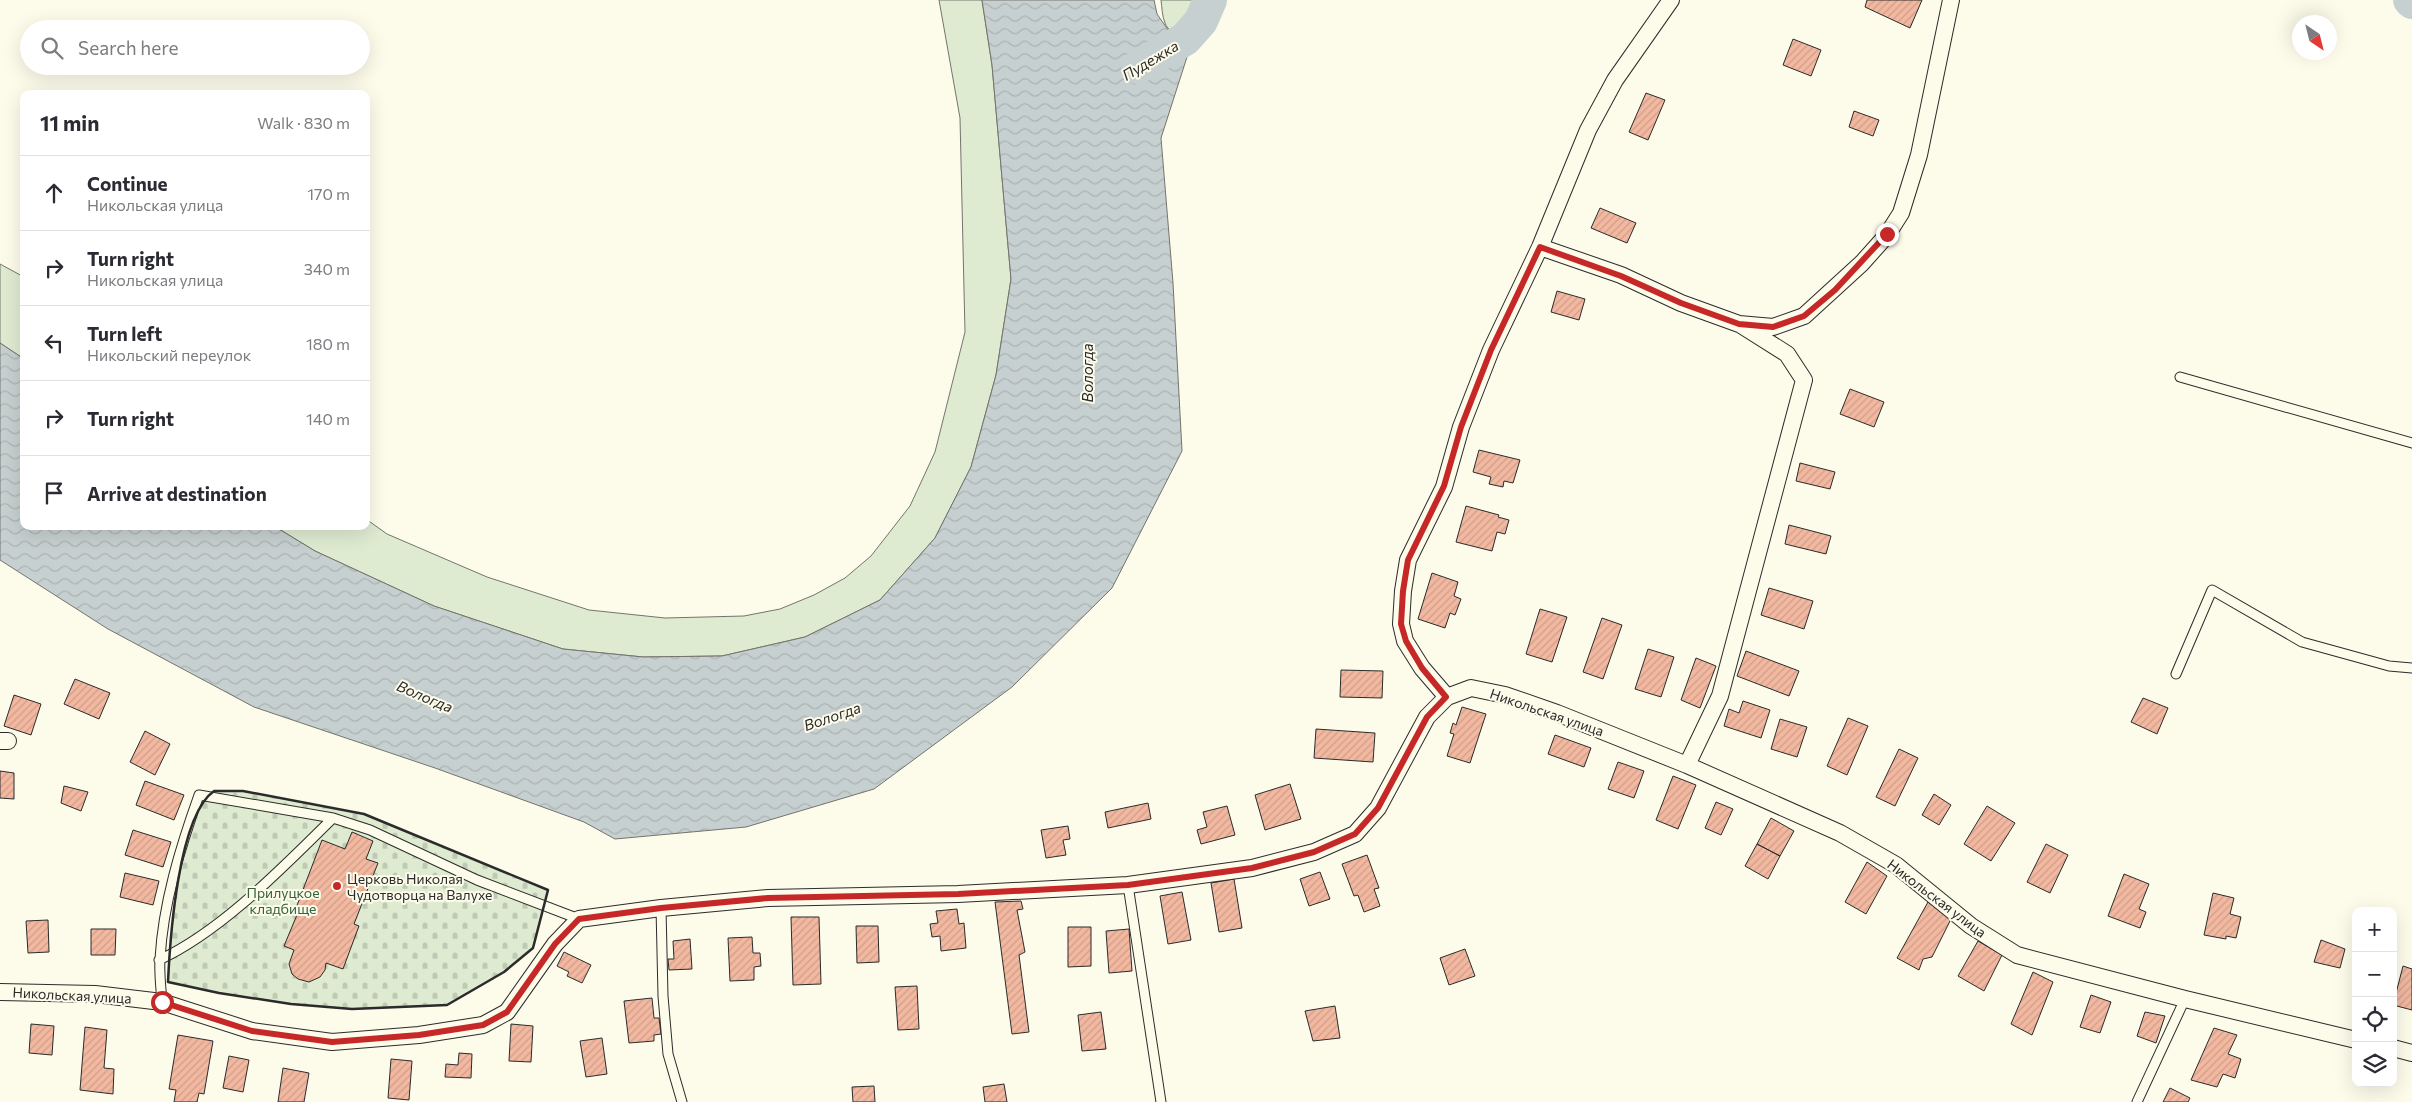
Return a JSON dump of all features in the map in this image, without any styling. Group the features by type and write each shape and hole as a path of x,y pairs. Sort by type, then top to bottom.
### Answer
{"street":[{"path":"1446,697 1422,668 1406,641 1401,624 1403,591 1408,560 1444,486 1461,427 1491,350 1540,247 1588,130 1615,80 1670,0"},
{"path":"1739,324 1773,327 1804,316 1835,290 1887,234 1901,213 1919,155 1951,0"},
{"path":"1540,247 1621,276 1681,303 1739,324 1787,354 1804,380 1720,696 1687,765"},
{"name":"Никольская улица","path":"0,992 95,994 162,1002 252,1031 332,1042 419,1035 483,1025 507,1012 555,944 579,919 661,908 768,898 958,894 1128,885 1252,868 1314,852 1355,834 1378,808 1427,717 1446,697 1471,688 1506,695 1557,713 1687,765 1840,833 1896,865 1971,926 2017,955 2185,999 2352,1039"},
{"path":"2397,1049 2412,1053"}],"lane":[{"path":"2180,377 2412,443"},
{"path":"2176,674 2212,590 2302,642 2389,666 2412,668"},
{"path":"162,1002 159,960 166,916 181,846 199,795 333,818 370,830 477,880 579,919"},
{"path":"159,960 213,926 274,876 333,818"},
{"path":"1128,885 1161,1102"},
{"path":"661,908 663,996 668,1054 682,1102"},
{"path":"2137,1102 2185,999"}],"green space":[{"path":"939,0 982,0 992,65 1011,279 996,375 971,467 935,538 880,600 805,637 722,656 643,657 563,649 434,606 315,551 281,530 370,530 370,522 387,534 487,577 589,610 665,618 744,616 780,609 814,595 845,578 871,556 910,506 935,452 965,332 960,118"},
{"path":"1161,0 1200,0 1197,15 1189,27 1176,32 1171,31 1165,23"},
{"path":"0,264 20,275 20,356 0,343"},
{"name":"Прилуцкое кладбище","path":"214,791 243,791 364,814 548,890 533,948 504,972 447,1005 352,1009 291,1004 219,993 168,982 174,909 184,851 192,825 202,805"}],"water":[{"name":"Вологда","path":"982,0 1154,0 1157,14 1187,57 1161,138 1173,283 1182,451 1112,588 1012,687 874,789 746,827 615,839 584,822 435,768 254,707 108,629 0,560 0,343 20,356 20,530 281,530 315,551 434,606 563,649 643,657 722,656 805,637 880,600 935,538 971,467 996,375 1011,279 992,65"}],"building":[{"path":"1867,0 1922,0 1910,28 1865,7"},
{"path":"1793,39 1821,50 1811,76 1783,65"},
{"path":"1646,93 1665,100 1648,140 1629,132"},
{"path":"1854,111 1879,120 1873,136 1849,127"},
{"path":"1600,208 1636,223 1627,243 1591,228"},
{"path":"1557,291 1585,299 1579,320 1551,312"},
{"path":"1850,389 1884,402 1874,427 1840,414"},
{"path":"1479,450 1520,460 1513,483 1504,481 1503,487 1489,484 1491,477 1473,472"},
{"path":"1800,463 1835,472 1830,489 1796,481"},
{"path":"1466,506 1499,515 1498,517 1509,520 1505,534 1497,532 1492,551 1456,542"},
{"path":"1789,525 1831,536 1826,554 1785,544"},
{"path":"1432,573 1458,582 1454,596 1461,599 1455,615 1450,613 1445,628 1418,619"},
{"path":"1769,588 1813,601 1804,629 1761,615"},
{"path":"1540,609 1567,617 1552,662 1526,654"},
{"path":"1602,618 1622,625 1603,679 1583,672"},
{"path":"1648,649 1674,657 1661,697 1635,689"},
{"path":"1746,651 1799,671 1789,696 1737,676"},
{"path":"1696,658 1716,666 1700,708 1681,700"},
{"path":"1341,670 1383,671 1382,698 1340,697"},
{"path":"75,679 110,693 99,719 64,704"},
{"path":"14,695 41,704 31,735 4,726"},
{"path":"2143,698 2168,708 2157,734 2131,722"},
{"path":"1743,701 1770,710 1761,738 1724,726 1729,709 1739,713"},
{"path":"1462,707 1486,714 1470,763 1447,756 1454,734 1450,733 1453,723 1456,725"},
{"path":"1848,718 1868,726 1847,775 1827,766"},
{"path":"1780,719 1807,727 1797,757 1771,749"},
{"path":"1316,729 1375,733 1373,762 1314,758"},
{"path":"145,731 170,744 155,775 130,762"},
{"path":"1555,735 1591,748 1584,767 1548,754"},
{"path":"1899,749 1918,758 1895,806 1876,797"},
{"path":"1618,762 1644,771 1634,798 1608,789"},
{"path":"0,771 14,773 14,799 0,798"},
{"path":"1673,776 1696,785 1678,829 1656,820"},
{"path":"145,781 184,795 174,820 136,805"},
{"path":"1290,784 1301,819 1265,830 1255,795"},
{"path":"64,786 88,792 81,811 61,803"},
{"path":"1934,794 1951,805 1939,825 1922,815"},
{"path":"1716,802 1733,809 1721,835 1705,828"},
{"path":"1148,803 1151,819 1108,828 1105,812"},
{"path":"1227,806 1235,835 1201,844 1197,830 1207,827 1203,812"},
{"path":"1987,806 2015,823 1991,861 1964,844"},
{"path":"1771,818 1794,831 1780,856 1757,844"},
{"path":"1068,826 1070,839 1063,840 1066,855 1046,858 1041,830"},
{"path":"133,830 171,842 163,867 125,855"},
{"name":"Церковь Николая Чудотворца на Валухе","path":"352,832 373,841 366,859 378,863 354,924 359,926 343,969 326,963 325,970 320,977 309,982 298,979 292,974 289,964 294,950 284,946 299,910 296,908 322,840 345,849"},
{"path":"1757,844 1780,856 1768,879 1745,866"},
{"path":"2046,844 2068,855 2050,893 2027,882"},
{"path":"1367,855 1379,888 1374,889 1380,906 1364,912 1358,895 1354,896 1342,864"},
{"path":"1867,862 1887,876 1866,914 1845,902"},
{"path":"1320,872 1330,899 1309,906 1300,879"},
{"path":"125,873 159,881 153,905 120,897"},
{"path":"2124,874 2149,884 2139,909 2146,912 2140,928 2108,916"},
{"path":"1234,879 1242,928 1219,932 1211,883"},
{"path":"1182,892 1191,940 1168,944 1160,896"},
{"path":"2213,893 2234,898 2230,914 2241,917 2236,938 2226,936 2226,939 2204,935"},
{"path":"1021,901 1023,909 1017,910 1025,952 1019,955 1029,1032 1012,1034 995,902"},
{"path":"1928,902 1952,917 1932,957 1923,959 1919,970 1897,958"},
{"path":"957,909 959,924 964,923 966,948 941,951 940,936 932,937 930,924 938,923 936,911"},
{"path":"791,917 819,917 821,984 793,985"},
{"path":"48,920 49,952 28,953 26,921"},
{"path":"856,926 878,926 879,962 857,963"},
{"path":"1068,927 1091,927 1091,966 1068,967"},
{"path":"91,929 116,929 115,955 91,955"},
{"path":"1129,929 1132,971 1109,973 1106,931"},
{"path":"752,937 753,953 760,953 761,966 754,967 754,980 730,981 728,938"},
{"path":"690,939 692,969 669,970 668,959 674,959 673,941"},
{"path":"2321,940 2345,949 2340,968 2314,962"},
{"path":"1978,941 2002,955 1984,991 1958,976"},
{"path":"1465,949 1475,976 1449,985 1440,958"},
{"path":"564,952 591,965 582,983 567,976 569,972 557,966"},
{"path":"2403,966 2412,969 2412,1010 2397,1006 2397,989"},
{"path":"2033,972 2053,982 2032,1035 2011,1024"},
{"path":"917,986 919,1029 898,1030 895,987"},
{"path":"2091,995 2111,1002 2100,1033 2080,1027"},
{"path":"652,998 654,1018 659,1018 661,1034 654,1035 654,1041 629,1043 624,1001"},
{"path":"1335,1006 1340,1038 1313,1041 1305,1011"},
{"path":"1101,1012 1106,1049 1082,1051 1078,1015"},
{"path":"2145,1012 2165,1016 2156,1043 2137,1036"},
{"path":"31,1024 54,1026 52,1055 29,1053"},
{"path":"511,1024 533,1026 531,1062 509,1061"},
{"path":"85,1027 107,1030 104,1068 114,1069 113,1094 80,1090"},
{"path":"2214,1028 2237,1035 2228,1054 2241,1059 2235,1078 2223,1074 2217,1087 2191,1080"},
{"path":"178,1035 213,1041 204,1094 199,1093 197,1102 174,1102 176,1090 169,1089"},
{"path":"602,1038 607,1074 586,1077 580,1041"},
{"path":"459,1053 472,1054 471,1078 445,1077 446,1064 458,1065"},
{"path":"229,1056 249,1060 243,1092 223,1088"},
{"path":"391,1059 412,1061 409,1100 388,1098"},
{"path":"283,1068 309,1073 304,1102 278,1102"},
{"path":"1004,1084 1007,1102 985,1102 983,1087"},
{"path":"874,1086 875,1102 853,1102 852,1087"},
{"path":"2170,1088 2190,1098 2188,1102 2163,1102"}],"waterway":[{"name":"Пудежка","path":"1138,67 1185,39 1201,21 1210,0"}],"wall":[{"path":"214,791 243,791 364,814 548,890 533,948 504,972 447,1005 352,1009 291,1004 219,993 168,982 174,909 184,851 192,825 202,805 214,791"}],"place":[{"name":"Церковь Николая Чудотворца на Валухе","path":"337,886"}],"route":[{"path":"162,1002 252,1031 332,1042 419,1035 483,1025 507,1012 555,944 579,919 661,908 768,898 958,894 1128,885 1252,868 1314,852 1355,834 1378,808 1427,717 1446,697 1422,668 1406,641 1401,624 1403,591 1408,560 1444,486 1461,427 1491,350 1540,247 1621,276 1681,303 1739,324 1773,327 1804,316 1835,290 1887,234"}]}
